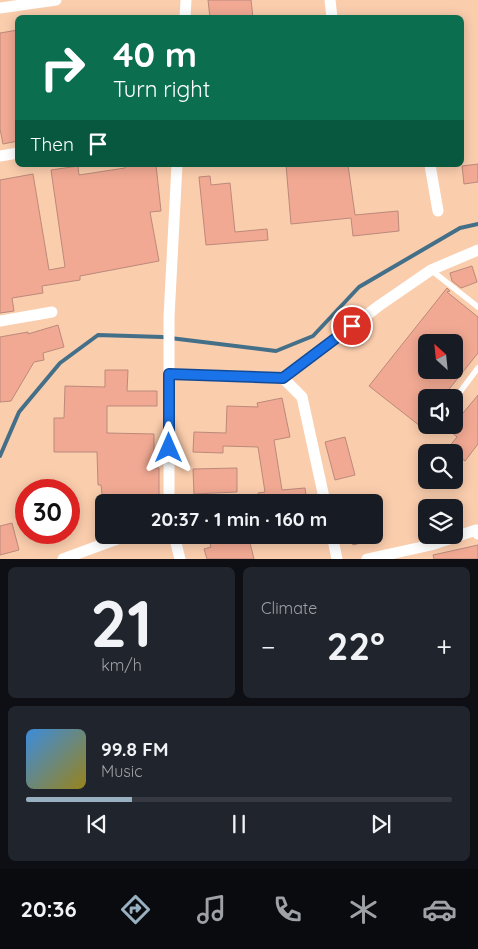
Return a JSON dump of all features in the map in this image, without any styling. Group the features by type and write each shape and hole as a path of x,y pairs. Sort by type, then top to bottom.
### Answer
{"street":[{"path":"0,8 56,0"},
{"path":"185,15 186,0"},
{"path":"330,0 332,15"},
{"path":"0,156 15,154"},
{"path":"169,494 169,317 177,167"},
{"path":"430,167 438,211"},
{"path":"169,374 283,378 380,305 431,270 478,250"},
{"path":"0,321 52,312"},
{"path":"283,378 302,397 323,494"},
{"path":"367,559 432,545 477,530"},
{"path":"62,559 103,544"},
{"path":"176,544 180,559"},
{"path":"334,544 337,559"}],"lane":[{"path":"431,270 478,307"},
{"path":"462,389 478,368"}],"building":[{"path":"208,0 251,0 253,15 210,15"},
{"path":"15,30 15,142 3,144 0,129 0,33"},
{"path":"478,164 478,182 464,184 462,167"},
{"path":"78,167 79,175 125,168 156,167 161,211 150,212 159,261 80,276 80,280 42,286 43,293 12,298 14,311 0,313 0,180 33,174 49,270 65,267 51,170"},
{"path":"286,167 348,167 355,215 398,211 399,231 353,236 351,218 291,224"},
{"path":"210,176 211,185 230,183 235,232 267,229 268,240 206,245 199,177"},
{"path":"472,266 477,282 461,288 452,281 450,273"},
{"path":"447,288 450,291 447,292 478,317 478,353 463,372 463,334 418,334 418,379 457,379 449,389 418,389 418,424 369,386"},
{"path":"58,325 64,347 43,353 44,360 34,362 11,401 0,402 0,337 28,332 28,334"},
{"path":"105,370 128,370 127,391 157,391 157,406 107,406 107,433 154,434 154,468 159,468 159,494 102,494 101,485 98,485 97,452 54,452 54,418 64,418 65,386 105,387"},
{"path":"478,395 478,444 465,461 463,459 463,444 451,444 457,437 454,434 463,434 463,413"},
{"path":"282,398 290,437 274,440 282,490 305,488 306,494 258,494 265,492 258,447 223,446 223,453 193,452 194,432 226,433 227,406 258,407 257,403"},
{"path":"345,437 355,475 335,480 325,442"},
{"path":"237,468 237,492 194,494 193,469"},
{"path":"12,523 15,544 17,544 19,550 0,555 0,526"},
{"path":"210,544 250,544 254,559 207,559 204,549 211,547"},
{"path":"478,545 478,559 434,559 433,555"}],"waterway":[{"path":"0,456 19,412 60,363 98,335 162,337 276,351 313,336 359,287 460,228 478,224"}],"route":[{"path":"169,448 169,374 283,378 352,326"}]}
